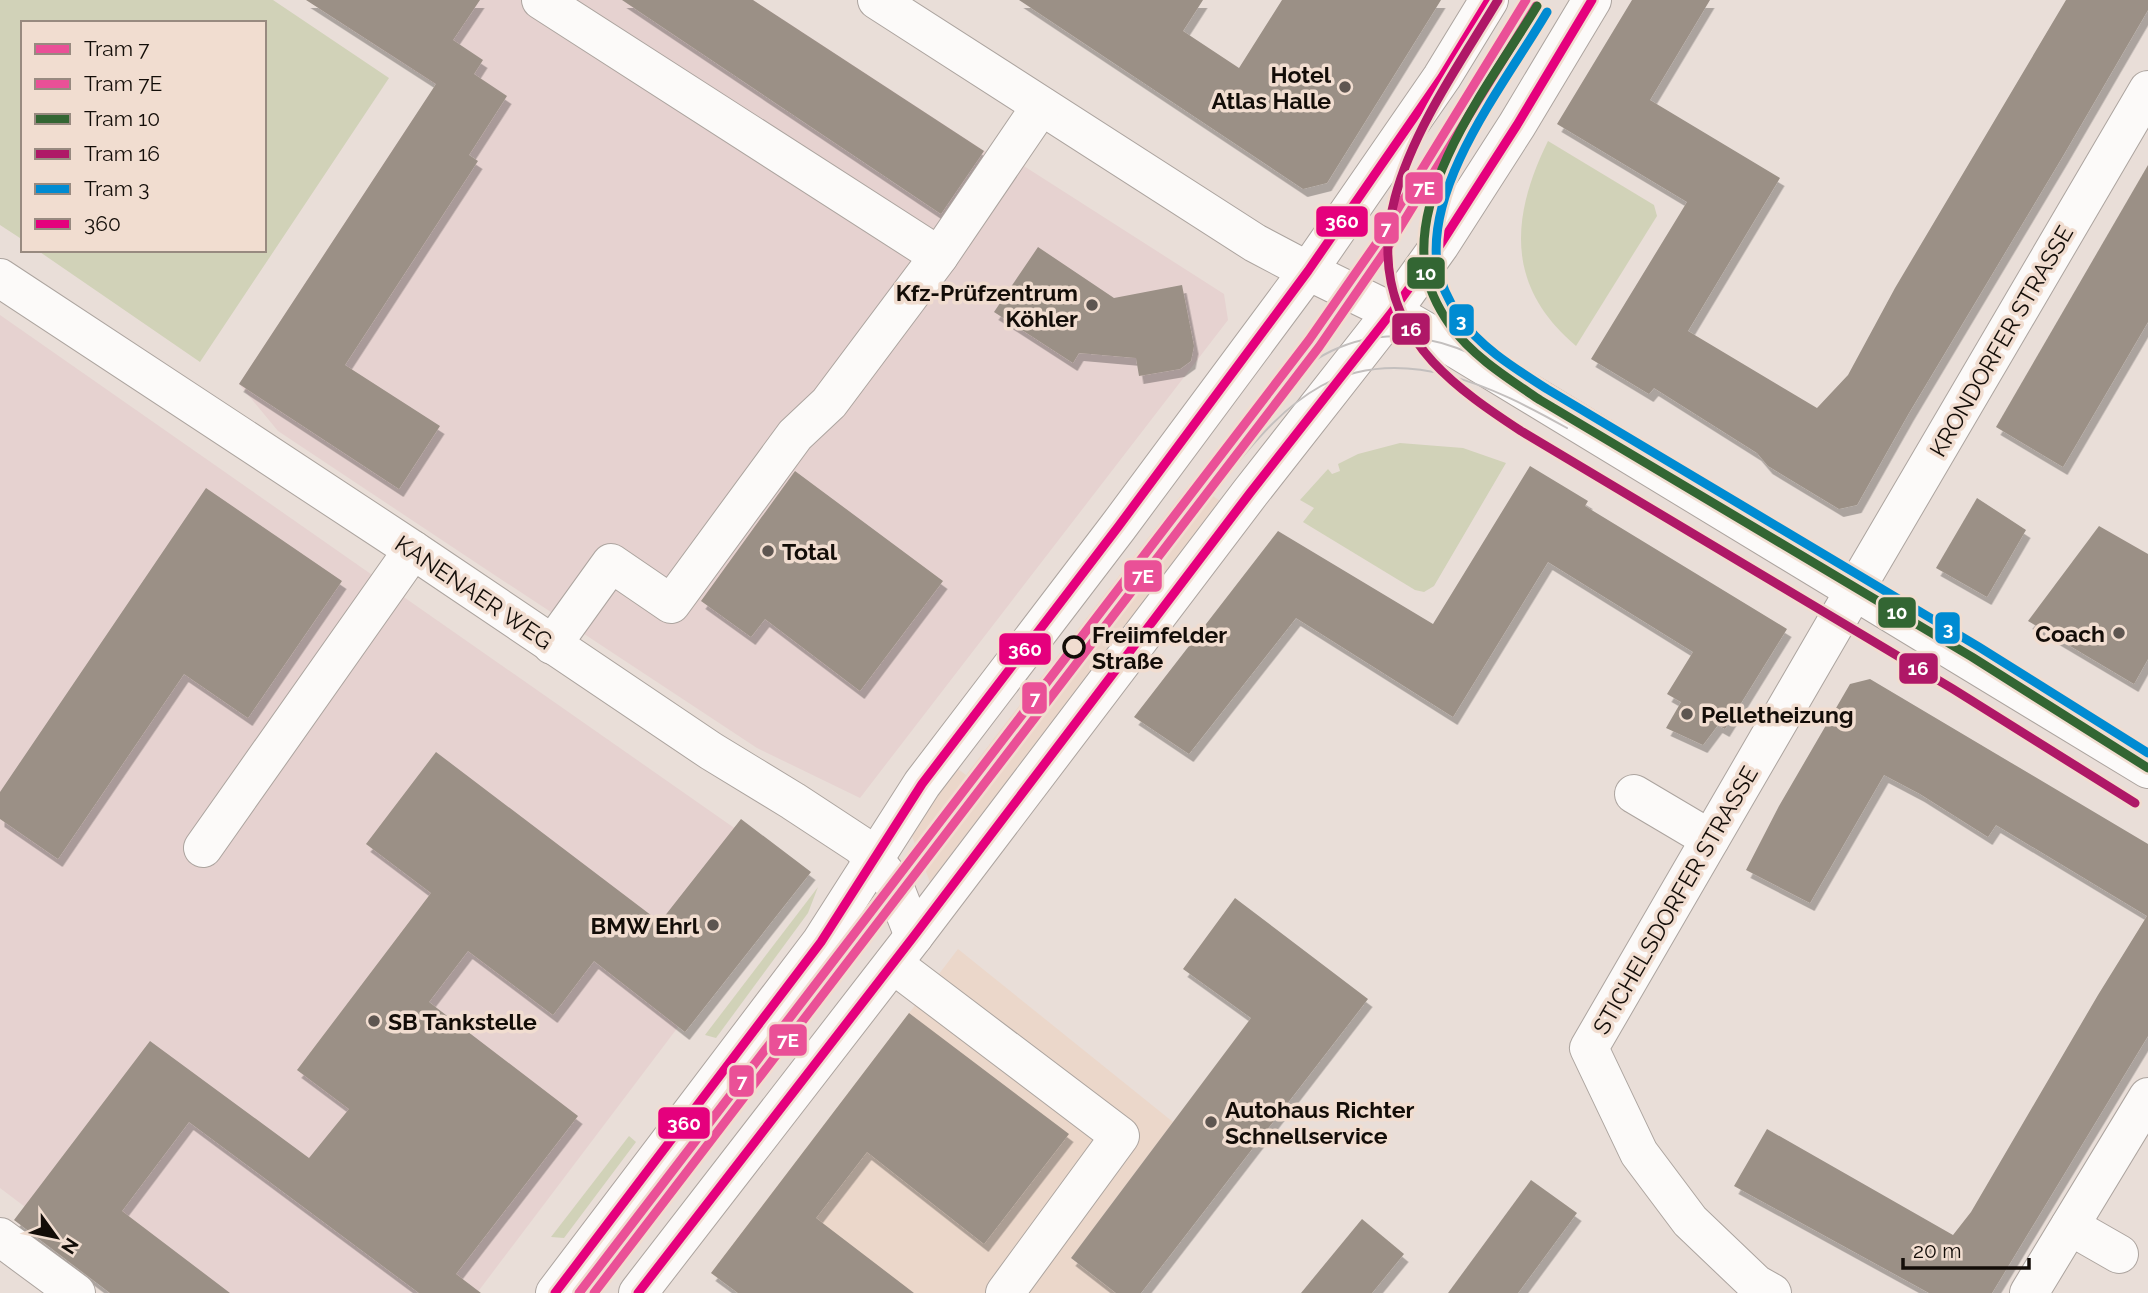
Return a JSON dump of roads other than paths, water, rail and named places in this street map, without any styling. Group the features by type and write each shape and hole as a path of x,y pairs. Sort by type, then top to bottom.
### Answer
{"street":[{"path":"541,0 939,256"},
{"path":"555,1293 821,942 935,765 1118,527 1308,271 1442,77 1489,0"},
{"path":"638,1293 1250,493 1392,312 1482,180 1592,0"},
{"path":"880,1 1255,243 1392,312 1524,389 2148,769"},
{"name":"KRONDORFER STRASSE","path":"1854,592 2148,90"},
{"path":"552,645 611,563 671,604 795,435 829,403 939,256 1041,106"},
{"name":"KANENAER WEG","path":"0,278 413,550 711,751 853,841 873,858 893,883 903,950"},
{"path":"203,848 413,550"},
{"name":"STICHELSDORFER STRASSE","path":"1772,1293 1756,1284 1690,1221 1639,1153 1589,1048 1854,592"},
{"path":"1634,794 1710,839"},
{"path":"903,950 1120,1136 1005,1293"},
{"path":"2029,1293 2148,1097"},
{"path":"2070,1226 2119,1254"},
{"path":"0,1237 76,1293"}],"tram line":[{"name":"16","path":"1498,0 1421,130 1401,177 1390,224 1389,271 1402,317 1433,362 1463,390 1521,431 1953,689 2135,803"},
{"name":"7","path":"579,1293 1309,340 1378,241 1526,0"},
{"name":"7E","path":"594,1293 1319,347 1388,247 1536,6"},
{"name":"10","path":"1537,6 1460,130 1431,199 1425,233 1426,275 1438,304 1459,337 1492,367 1540,400 1972,657 2148,768"},
{"name":"3","path":"1547,12 1473,133 1444,199 1437,232 1437,264 1449,299 1468,329 1500,357 1547,389 1979,647 2148,753"},
{"path":"1236,436 1258,409 1306,366 1332,351 1360,341 1390,336 1422,338 1457,348 1498,367 1562,404"},
{"path":"1232,469 1273,423 1308,394 1352,373 1384,368 1416,369 1479,385 1567,428"}],"place":[{"name":"Hotel Atlas Halle","path":"1345,87"},
{"name":"Kfz-Prüfzentrum Köhler","path":"1092,305"},
{"name":"Total","path":"768,551"},
{"name":"Coach","path":"2119,633"},
{"name":"Freiimfelder Straße","path":"1074,647"},
{"name":"Pelletheizung","path":"1687,714"},
{"name":"BMW Ehrl","path":"713,925"},
{"name":"SB Tankstelle","path":"374,1021"},
{"name":"Autohaus Richter Schnellservice","path":"1211,1122"}]}
